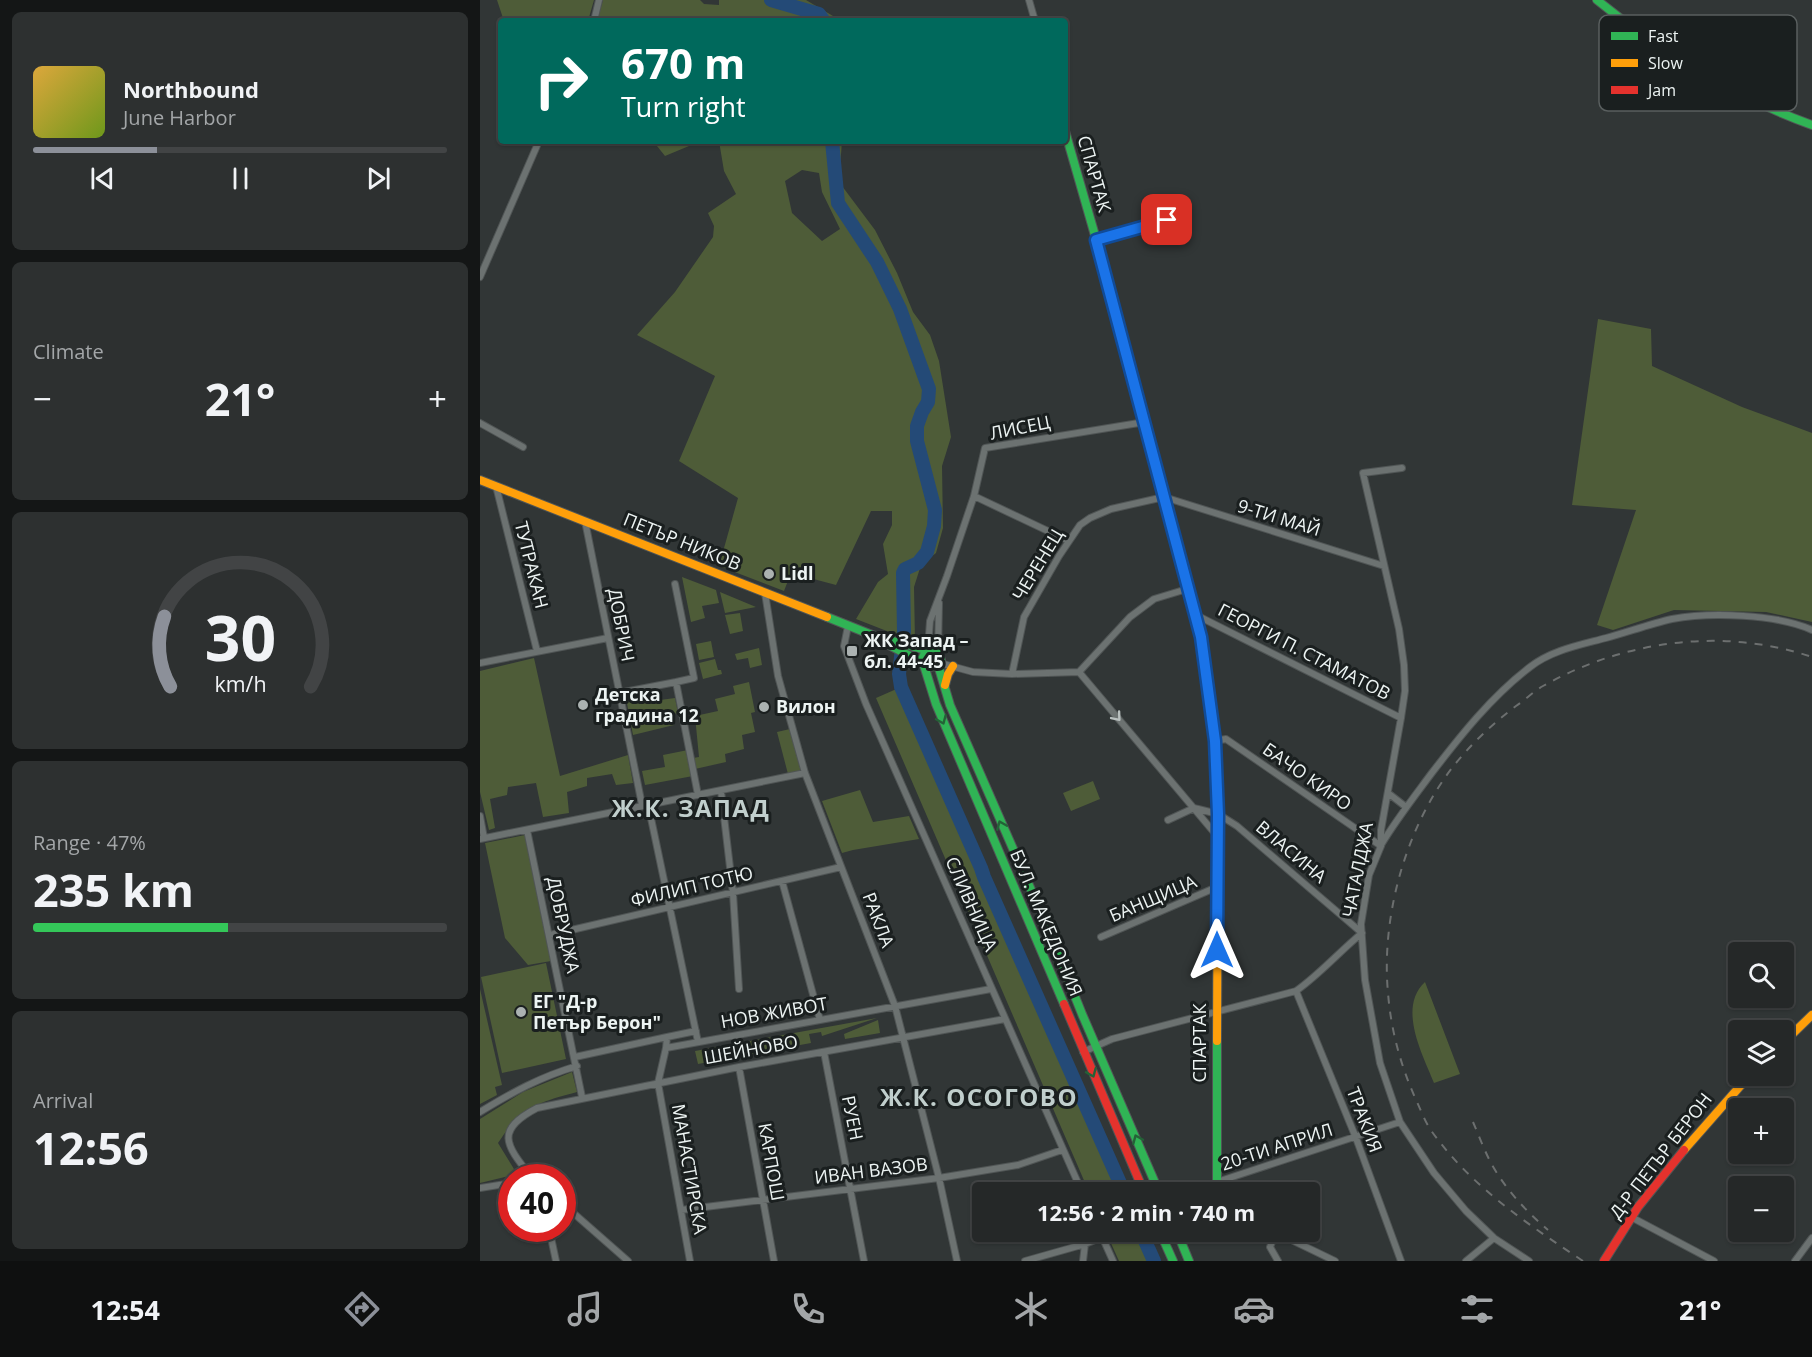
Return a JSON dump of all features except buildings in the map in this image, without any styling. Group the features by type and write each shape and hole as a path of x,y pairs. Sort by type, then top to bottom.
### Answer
{"street":[{"path":"595,18 599,0"},
{"path":"1029,0 1034,18"},
{"path":"1597,0 1615,15"},
{"path":"1773,111 1812,125"},
{"name":"СПАРТАК","path":"1068,142 1201,637 1215,741 1218,814 1217,1182"},
{"path":"480,277 538,144"},
{"path":"1096,240 1167,220"},
{"name":"ЛИСЕЦ","path":"926,650 930,621 974,496 985,448 1145,422"},
{"path":"480,423 523,447"},
{"name":"ЧАТАЛДЖА","path":"1402,468 1363,473 1399,629 1404,665 1401,718 1381,846 1369,875 1361,924 1365,980 1380,1063 1400,1122 1434,1173 1466,1211 1494,1238 1529,1261"},
{"name":"ПЕТЪР НИКОВ","path":"480,480 909,650"},
{"name":"ТУТРАКАН","path":"496,486 537,651"},
{"path":"974,496 1069,541"},
{"name":"ЧЕРЕНЕЦ","path":"1012,674 1024,617 1080,525 1112,508 1164,497"},
{"name":"9-ТИ МАЙ","path":"1164,497 1384,566"},
{"name":"ДОБРИЧ","path":"585,521 619,693 670,908 698,1042"},
{"path":"619,693 694,678 675,584"},
{"path":"909,650 933,648 939,658 973,672 1012,674 1079,672 1130,618 1154,599 1187,589"},
{"name":"РАКЛА","path":"765,593 778,676 805,773 895,1006 939,1178 957,1261"},
{"name":"ЛИСЕЦ","path":"939,600 939,658"},
{"name":"ГЕОРГИ П. СТАМАТОВ","path":"1194,613 1401,718"},
{"path":"1381,846 1406,807 1459,737 1495,697 1531,666 1555,652 1672,619 1720,616 1756,617 1804,626 1812,630"},
{"name":"СЛИВНИЦА","path":"848,626 844,646 866,704 1077,1182"},
{"path":"480,663 608,638"},
{"path":"909,650 929,667 939,658"},
{"path":"923,663 922,655 926,650"},
{"name":"БУЛ. МАКЕДОНИЯ","path":"939,658 950,705 1156,1182"},
{"name":"БУЛ. МАКЕДОНИЯ","path":"923,663 936,704 1140,1182"},
{"path":"945,688 948,674 954,666"},
{"path":"1079,672 1218,837"},
{"path":"676,682 698,795"},
{"name":"БАЧО КИРО","path":"1215,741 1226,739 1381,846"},
{"path":"480,816 482,838 805,773"},
{"path":"722,791 733,893 739,989"},
{"path":"1388,793 1406,807"},
{"path":"1168,820 1194,807"},
{"name":"ВЛАСИНА","path":"1194,807 1218,814 1237,826 1362,933"},
{"name":"ДОБРУДЖА","path":"527,830 582,1097"},
{"name":"ФИЛИП ТОТЮ","path":"550,935 841,867"},
{"path":"782,881 820,1020"},
{"name":"БАНЩИЦА","path":"1101,937 1217,887"},
{"path":"1083,1052 1112,1039 1296,992 1362,933"},
{"name":"НОВ ЖИВОТ","path":"666,1048 991,989"},
{"name":"ТРАКИЯ","path":"1296,992 1356,1138 1401,1261"},
{"path":"1794,1032 1812,1015"},
{"name":"ШЕЙНОВО","path":"521,1164 510,1149 508,1141 511,1128 523,1115 537,1108 582,1097 739,1067 1005,1019"},
{"path":"574,1057 696,1031"},
{"path":"658,1083 667,1037"},
{"name":"РУЕН","path":"824,1052 864,1261"},
{"path":"480,1112 546,1075 577,1066"},
{"name":"КАРПОШ","path":"739,1067 774,1261"},
{"name":"МАНАСТИРСКА","path":"658,1083 690,1261"},
{"name":"Д-Р ПЕТЪР БЕРОН","path":"1604,1261 1631,1217 1697,1132 1740,1086"},
{"name":"20-ТИ АПРИЛ","path":"1217,1182 1400,1122"},
{"name":"ИВАН ВАЗОВ","path":"681,1210 939,1178 1023,1164 1062,1150"},
{"path":"480,1188 498,1185"},
{"path":"576,1215 628,1261"},
{"path":"1631,1217 1714,1261"},
{"path":"1466,1261 1494,1238"},
{"path":"1795,1261 1812,1238"},
{"path":"552,1242 556,1261"},
{"path":"1025,1261 1087,1242"},
{"path":"1105,1242 1113,1261"},
{"path":"1165,1242 1173,1261"},
{"path":"1181,1242 1190,1261"},
{"path":"1272,1242 1270,1247 1278,1261"},
{"path":"1296,1242 1335,1261"},
{"path":"1083,1261 1084,1244"}],"green space":[{"path":"497,0 594,0 589,18 503,18"},
{"path":"603,0 700,0 704,4 719,5 719,0 806,0 834,18 598,18"},
{"path":"655,144 694,144 665,156"},
{"path":"720,144 842,144 839,182 875,230 897,273 913,312 930,335 939,361 951,437 942,466 943,528 936,553 921,565 914,587 915,642 856,619 878,582 888,574 883,544 892,525 892,511 871,511 836,585 791,573 784,591 719,566 738,498 679,461 715,376 637,335 675,292 713,237 714,226 708,213 736,194 724,171","holes":["802,170 819,173 822,192 840,229 822,241 792,213 785,181"]},
{"path":"1598,319 1651,329 1652,366 1742,407 1812,433 1812,622 1766,612 1674,610 1613,630 1597,625 1636,510 1572,505"},
{"path":"682,577 716,590 719,603 702,606 705,618 691,622"},
{"path":"720,592 756,607 725,613"},
{"path":"740,613 743,631 730,634 725,615"},
{"path":"711,641 714,657 699,660 696,644"},
{"path":"759,648 762,665 750,668 748,658 737,660 735,654"},
{"path":"534,658 560,776 628,755 633,783 616,785 612,774 587,778 587,786 567,792 569,813 543,817 536,783 508,787 507,795 490,799 495,828 489,830 480,792 480,671"},
{"path":"715,659 718,670 721,670 722,674 703,679 699,663"},
{"path":"749,682 755,712 751,713 755,732 742,735 744,749 725,754 726,762 695,769 693,758 699,757 695,716 718,711 715,699 735,694 733,686"},
{"path":"901,687 1120,1182 1085,1182 876,698"},
{"path":"650,691 653,701 675,698 678,713 656,719 672,717 674,725 633,735 626,698"},
{"path":"790,729 801,771 788,774 777,732"},
{"path":"688,750 693,776 645,785 642,771 665,767 663,755"},
{"path":"1093,781 1100,799 1071,811 1063,793"},
{"path":"860,790 873,822 909,816 919,839 842,853 822,801"},
{"path":"525,835 551,961 528,965 505,938 485,843"},
{"path":"546,963 566,1059 502,1073 481,977"},
{"path":"1425,982 1460,1074 1434,1083 1419,1046 1413,1018 1413,1005 1417,993"},
{"path":"480,989 502,1085 495,1087 497,1095 480,1104"},
{"path":"877,1018 822,1036 821,1032 809,1034 811,1043 698,1064 695,1051"},
{"path":"878,1020 880,1033 845,1039 844,1034"},
{"path":"572,1072 577,1092 541,1103 515,1121 498,1143 511,1164 498,1164 498,1179 480,1183 480,1119 523,1092"},
{"path":"1110,1242 1145,1242 1154,1261 1119,1261"}],"waterway":[{"path":"771,0 819,14 822,18"},
{"path":"832,144 838,203 877,262 900,309 929,389 928,402 917,426 917,441 935,510 934,526 927,552 918,563 905,569 903,573 904,631 899,674 901,687 1120,1182"},
{"path":"1145,1242 1154,1261"}],"railway":[{"path":"1583,1261 1520,1218 1481,1186 1430,1129 1411,1089 1392,1021 1387,964 1388,935 1393,905 1409,846 1435,792 1474,743 1498,720 1536,690 1574,670 1641,649 1675,643 1709,641 1744,642 1812,657"},
{"path":"1473,1122 1489,1160 1504,1183 1548,1230"}],"traffic: fast":[{"path":"1597,0 1616,15"},
{"path":"1776,111 1812,125"},
{"path":"1068,141 1115,305 1167,507"},
{"path":"827,617 872,635 925,650"},
{"path":"885,643 922,662"},
{"path":"924,664 929,667 938,665 941,660 938,651 927,649 922,659 936,704 1064,1004"},
{"path":"938,665 950,705 1046,924 1155,1182"},
{"path":"1217,1041 1217,1182"},
{"path":"1164,1242 1173,1261"},
{"path":"1181,1242 1189,1261"}],"traffic: slow":[{"path":"480,480 827,617"},
{"path":"1202,643 1215,741 1218,814 1217,1041"},
{"path":"945,685 953,666"},
{"path":"1794,1032 1812,1015"},
{"path":"1684,1150 1740,1086"}],"traffic: jam":[{"path":"1167,507 1202,643"},
{"path":"1064,1004 1140,1182"},
{"path":"1604,1261 1638,1207 1684,1150"}],"place":[{"name":"Lidl","path":"769,574"},
{"name":"ЖК Запад – бл. 44-45","path":"852,651"},
{"name":"Детска градина 12","path":"583,705"},
{"name":"Вилон","path":"764,707"},
{"name":"ЕГ \"Д-р Петър Берон\"","path":"521,1012"}],"district":[{"name":"Ж.К. ЗАПАД","path":"691,809"},
{"name":"Ж.К. ОСОГОВО","path":"979,1098"}],"route":[{"path":"1167,220 1096,240 1201,637 1215,741 1218,814 1217,950"}]}
